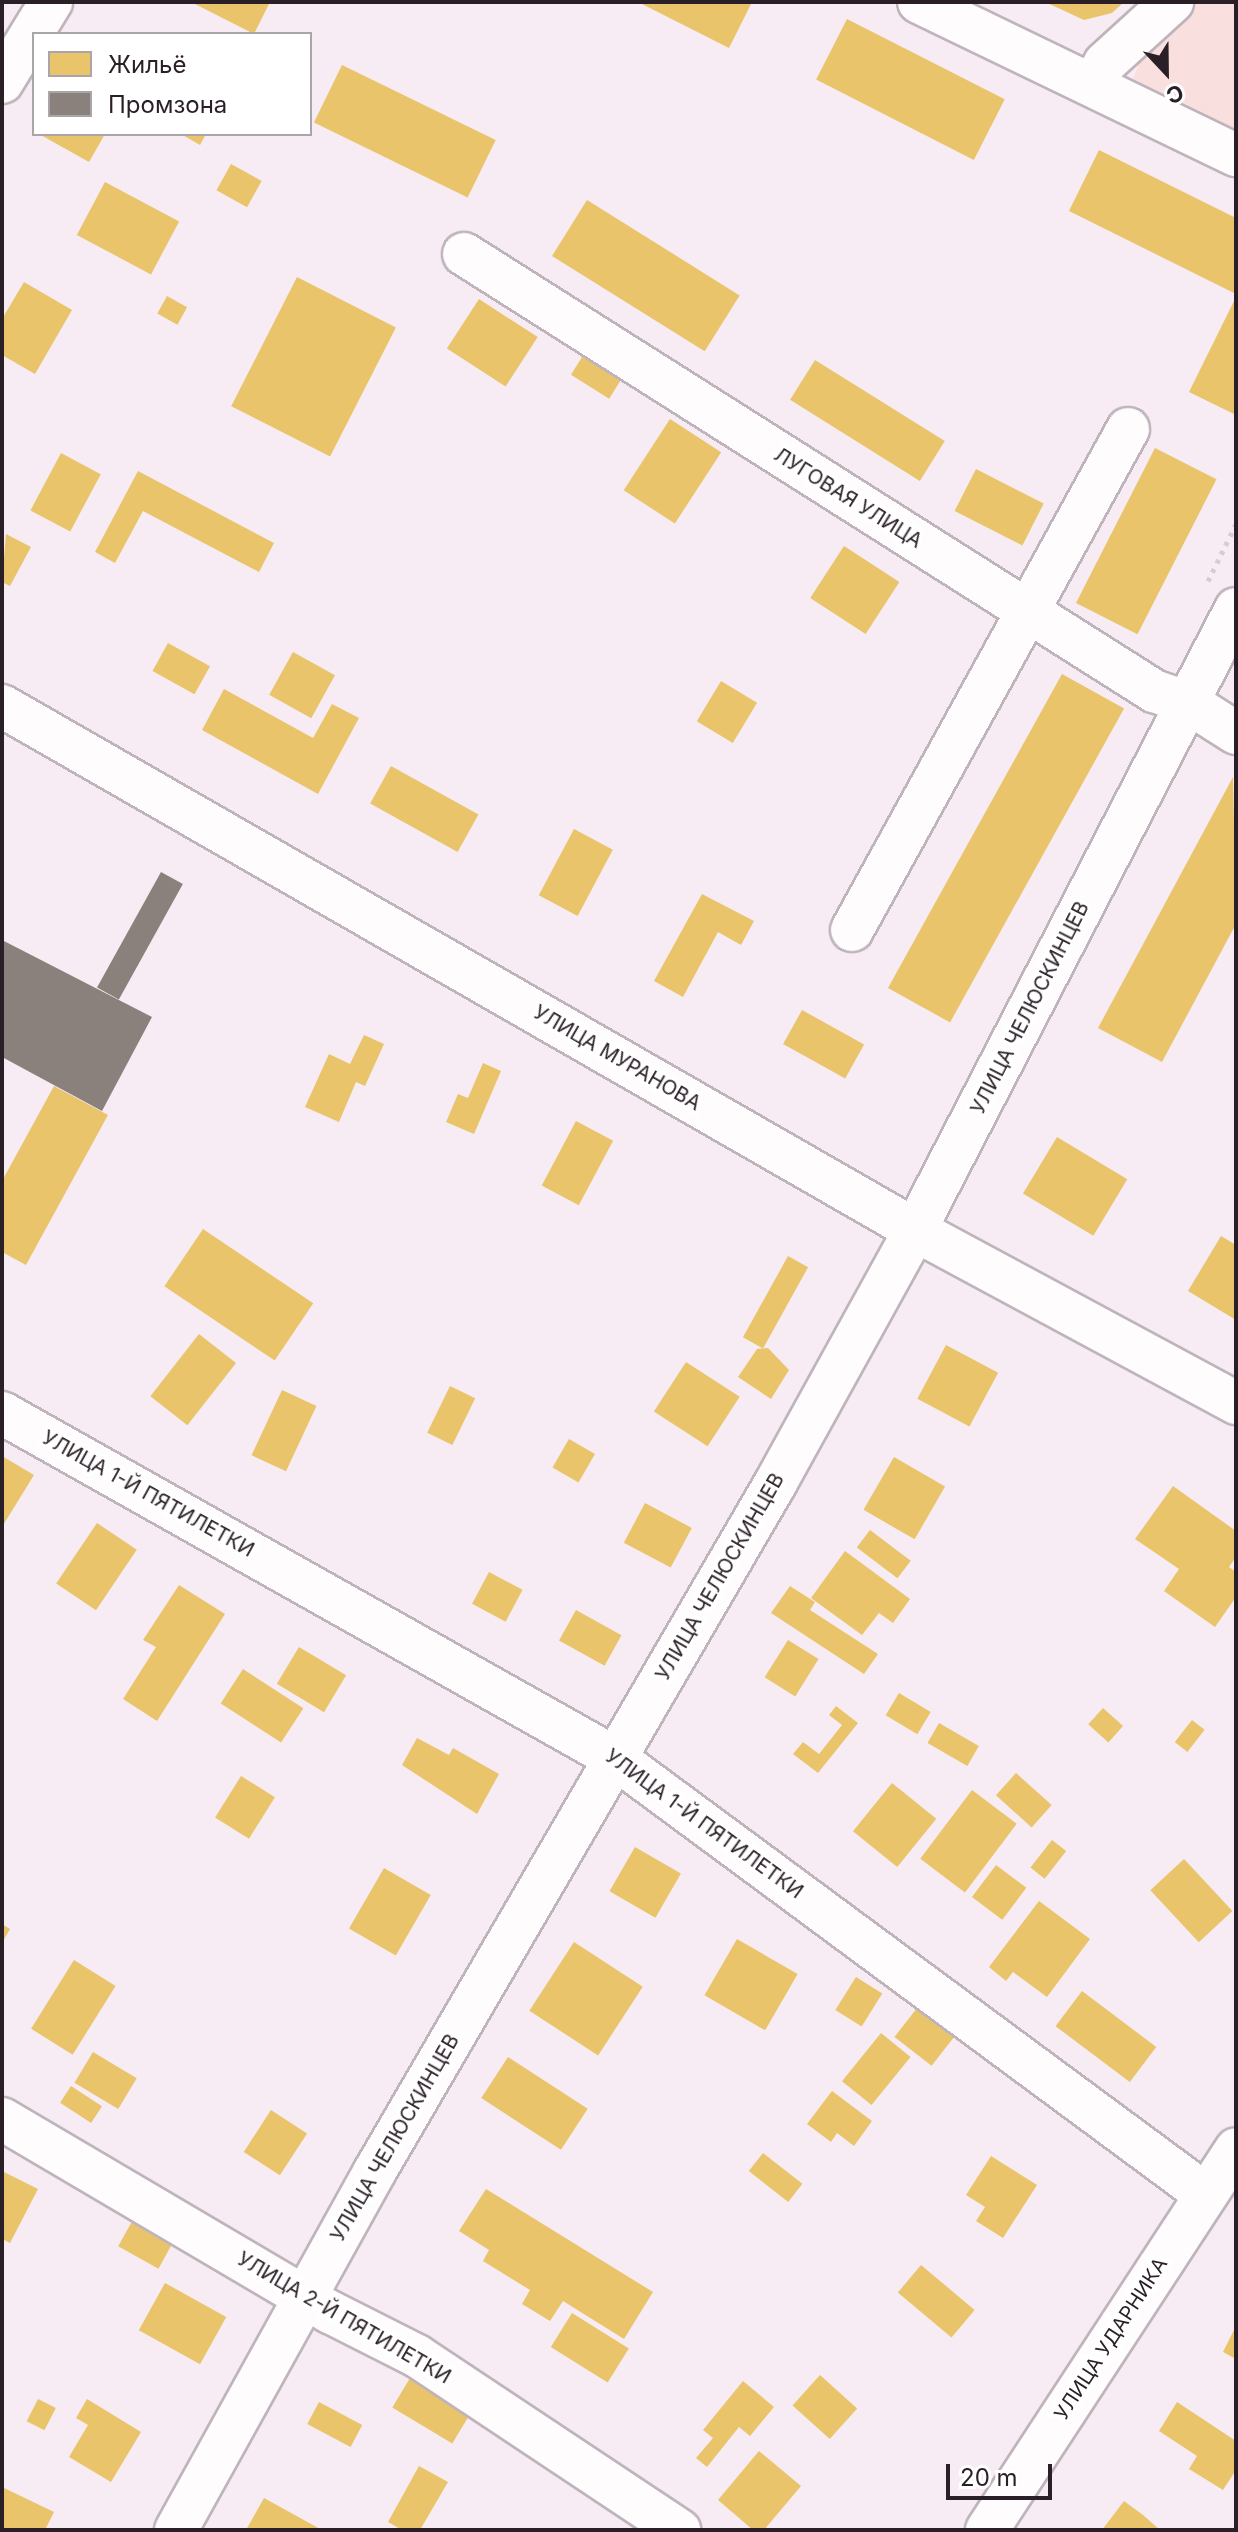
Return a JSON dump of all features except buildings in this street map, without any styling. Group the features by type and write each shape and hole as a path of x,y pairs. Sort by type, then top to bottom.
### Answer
{"street":[{"path":"33,32 51,2"},
{"path":"1093,84 1105,63 1172,2"},
{"path":"932,5 1236,155"},
{"path":"2,82 32,33"},
{"name":"ЛУГОВАЯ УЛИЦА","path":"464,254 1028,613 1154,691 1189,703 1236,733"},
{"path":"852,930 1128,429"},
{"name":"УЛИЦА ЧЕЛЮСКИНЦЕВ","path":"176,2530 915,1230 1236,609"},
{"name":"УЛИЦА МУРАНОВА","path":"2,706 915,1230 1236,1403"},
{"name":"УЛИЦА 1-Й ПЯТИЛЕТКИ","path":"2,1413 615,1758 1205,2194"},
{"name":"УЛИЦА 2-Й ПЯТИЛЕТКИ","path":"2,2119 306,2297 417,2356 679,2530"},
{"name":"УЛИЦА УДАРНИКА","path":"987,2530 1236,2149"}],"shaded area":[{"path":"1196,2 1236,2 1236,138 1144,93 1133,78 1143,55"}]}
